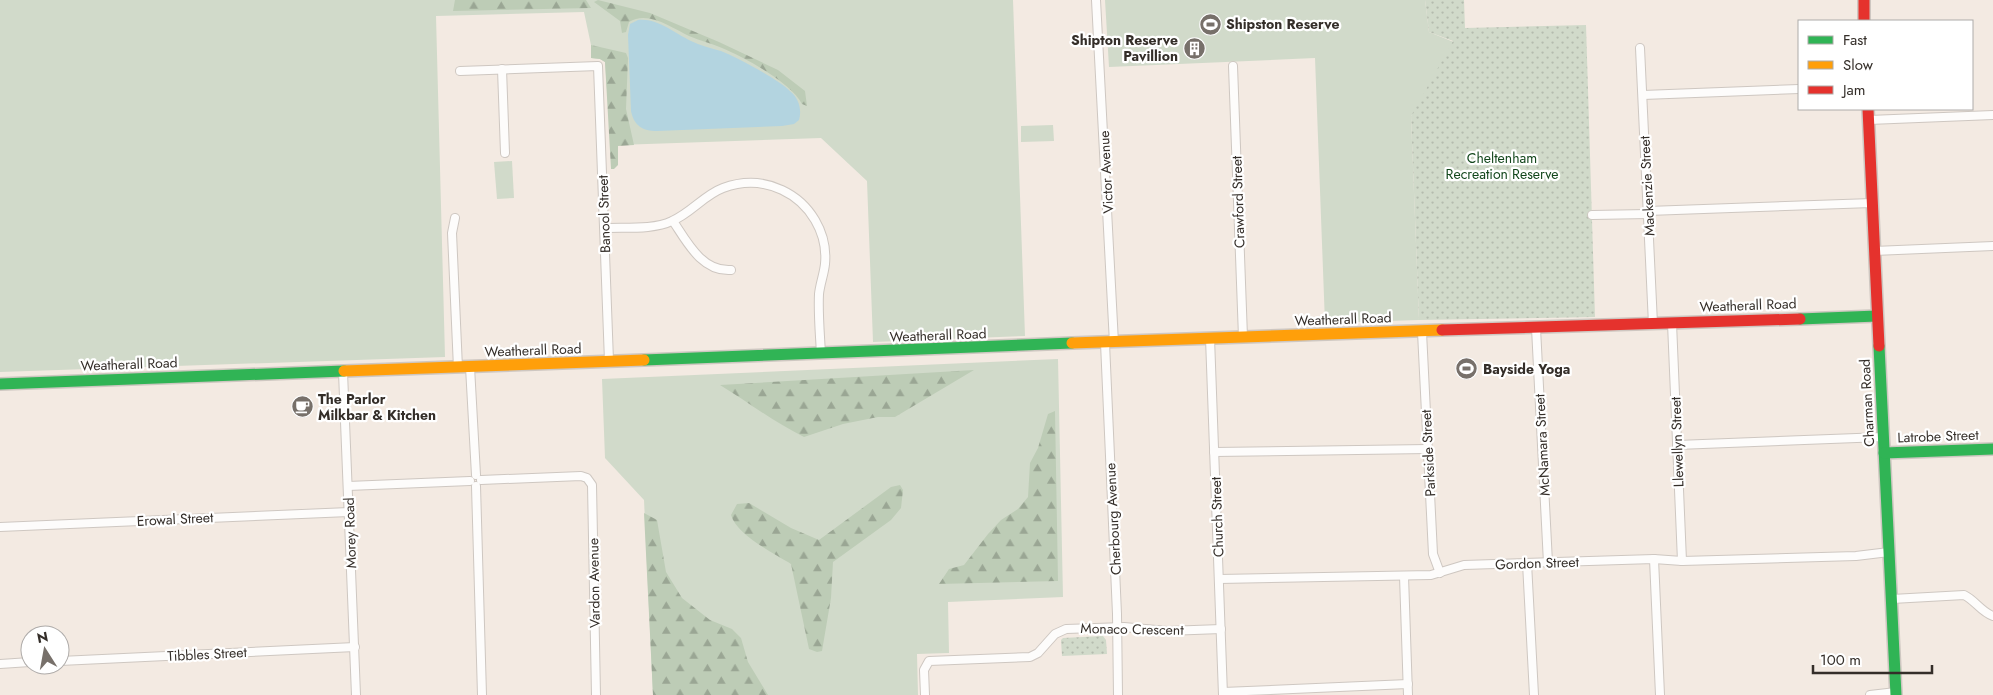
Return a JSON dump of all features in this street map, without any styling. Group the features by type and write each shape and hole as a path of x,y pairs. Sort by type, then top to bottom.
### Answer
{"street":[{"name":"Victor Avenue","path":"1096,0 1110,343"},
{"path":"1864,0 1864,20"},
{"name":"Mackenzie Street","path":"1640,48 1653,324"},
{"name":"Banool Street","path":"502,69 598,66 609,362"},
{"name":"Crawford Street","path":"1233,66 1243,337"},
{"path":"460,71 502,69 505,153"},
{"path":"1643,95 1798,89"},
{"path":"1868,114 1993,115"},
{"name":"Charman Road","path":"1868,114 1896,694"},
{"path":"604,228 653,226 672,221 708,195 725,187 740,184 756,183 771,186 788,193 810,212 817,224 825,252 824,273 819,293 821,354"},
{"path":"1592,215 1872,203"},
{"path":"455,218 452,233 458,368"},
{"path":"672,221 706,264 716,269 731,270"},
{"path":"1874,251 1993,246"},
{"name":"Weatherall Road","path":"0,384 1210,338 1877,316"},
{"name":"Llewellyn Street","path":"1672,323 1682,562"},
{"name":"McNamara Street","path":"1536,328 1548,563"},
{"name":"Parkside Street","path":"1422,332 1433,554 1440,573"},
{"name":"Church Street","path":"1210,338 1223,694"},
{"name":"Cherbourg Avenue","path":"1110,343 1118,695"},
{"path":"470,367 476,480 482,695"},
{"name":"Morey Road","path":"343,372 356,695"},
{"path":"1677,445 1883,437"},
{"name":"Latrobe Street","path":"1884,453 1993,448"},
{"path":"1214,452 1428,449"},
{"name":"Vardon Avenue","path":"476,480 582,476 587,478 592,485 596,695"},
{"path":"348,486 476,480"},
{"name":"Erowal Street","path":"0,527 349,512"},
{"name":"Gordon Street","path":"1219,579 1404,576 1440,573 1464,565 1654,559 1682,562 1889,555"},
{"path":"1654,559 1661,695"},
{"path":"1527,564 1534,695"},
{"path":"1404,576 1408,695"},
{"path":"1892,599 1964,595 1987,614 1993,616"},
{"name":"Monaco Crescent","path":"925,695 924,670 929,661 1030,657 1038,653 1060,630 1117,627 1167,631 1221,629"},
{"name":"Tibbles Street","path":"70,661 355,647"},
{"path":"0,664 20,663"},
{"path":"1223,694 1408,684"},
{"path":"1870,695 1896,694"}],"green space":[{"path":"0,0 1013,0 1025,336 873,342 867,181 821,138 618,145 608,104 605,62 600,59 591,58 591,45 584,12 436,16 445,357 0,372"},
{"path":"455,0 586,0 591,8 453,11"},
{"path":"598,0 650,13 719,42 778,70 805,91 807,106 802,104 797,96 778,79 754,64 718,46 689,36 668,25 652,19 636,19 629,22 626,32 622,33 620,21 594,2"},
{"path":"1105,0 1425,0 1429,32 1466,47 1411,116 1419,320 1325,323 1315,58 1109,67"},
{"name":"Cheltenham Recreation Reserve","path":"1425,0 1464,0 1465,28 1586,25 1595,317 1419,320 1411,116 1453,41 1429,32"},
{"path":"591,45 626,53 628,58 626,109 634,145 618,146 618,165 614,169 611,169 605,62 600,59 591,58"},
{"path":"1053,125 1054,141 1021,142 1021,126"},
{"path":"512,161 514,198 497,199 494,162"},
{"path":"1058,359 1063,597 948,602 949,653 917,654 918,695 653,695 644,500 605,458 602,379"},
{"path":"974,370 895,417 878,417 843,424 804,437 772,419 720,385"},
{"path":"1055,411 1058,581 939,584 949,569 964,565 1001,520 1018,509 1028,497 1030,463 1038,448 1048,414"},
{"path":"900,485 903,490 901,508 891,520 833,562 831,598 822,651 817,652 809,649 791,564 756,543 740,530 731,515 737,504 749,503 791,528 819,540 891,487"},
{"path":"644,513 657,520 666,572 682,598 710,620 732,629 741,638 748,662 768,695 653,695"},
{"path":"1103,636 1106,640 1107,654 1062,656 1061,640 1063,638"}],"water":[{"path":"638,20 652,21 695,43 728,54 768,75 785,87 796,98 800,109 799,120 794,124 782,126 657,131 643,129 634,120 631,111 628,35 630,24"}],"traffic: fast":[{"path":"1800,319 1877,316"},
{"path":"644,360 1072,343"},
{"path":"1879,346 1896,695"},
{"path":"0,384 344,371"},
{"path":"1884,453 1993,449"}],"traffic: slow":[{"path":"1072,343 1442,330"},
{"path":"344,371 644,360"}],"traffic: jam":[{"path":"1864,0 1864,20"},
{"path":"1868,110 1879,346"},
{"path":"1442,330 1800,319"}],"place":[{"name":"Shipston Reserve","path":"1210,24"},
{"name":"Shipton Reserve Pavillion","path":"1194,48"},
{"name":"Bayside Yoga","path":"1467,369"},
{"name":"The Parlor Milkbar & Kitchen","path":"302,407"}]}
